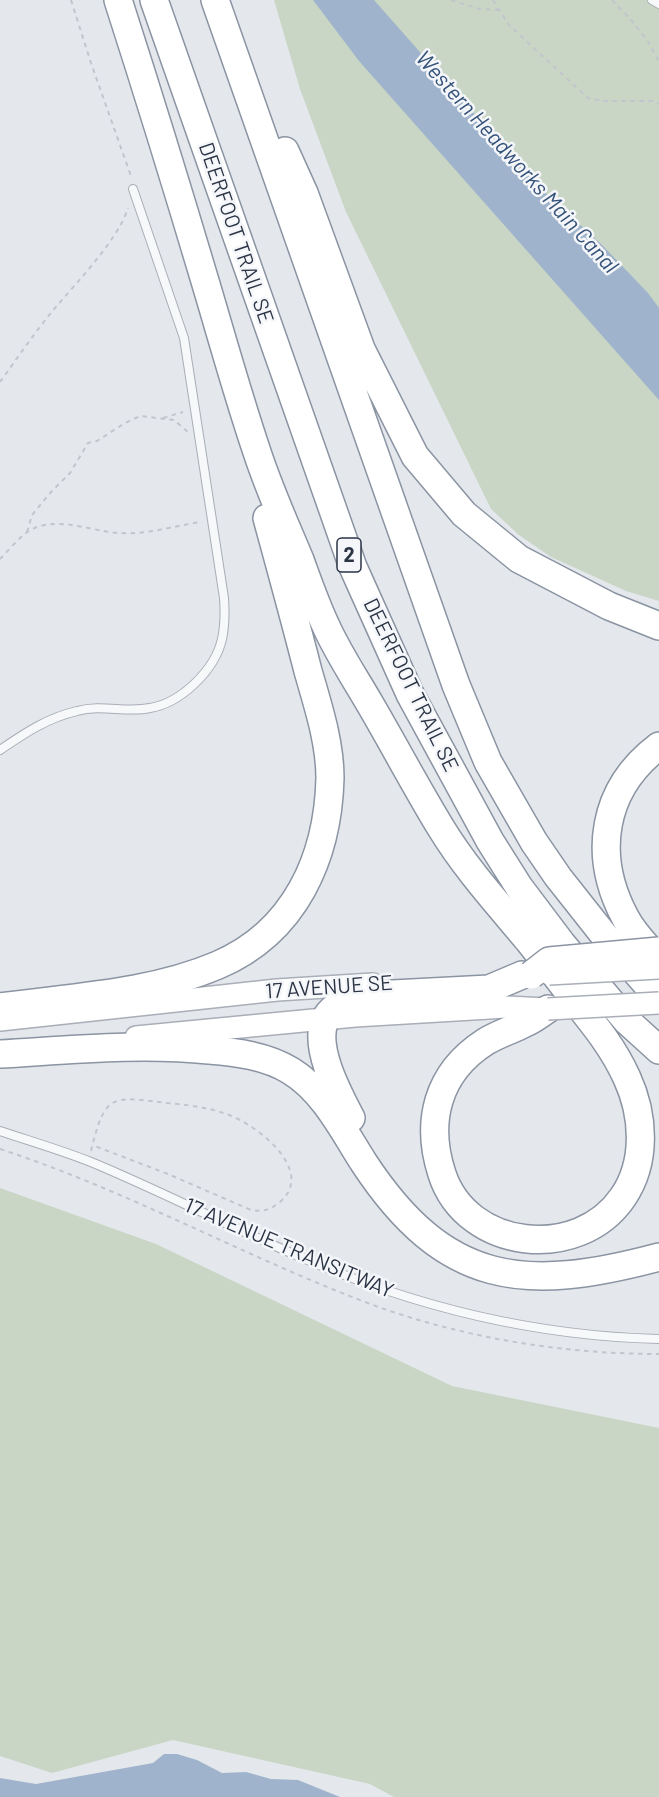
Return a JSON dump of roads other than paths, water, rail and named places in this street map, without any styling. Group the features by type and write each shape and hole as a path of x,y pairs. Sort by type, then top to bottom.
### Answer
{"highway":[{"path":"118,0 164,143 257,455 327,628 442,830 471,873 608,1041 628,1079 641,1129 635,1172 627,1190 607,1215 594,1224 559,1239 542,1241 504,1235 486,1227 469,1214 445,1182 433,1137 434,1117 449,1078 458,1065 488,1040 529,1022 548,1009"},
{"name":"DEERFOOT TRAIL SE","path":"154,0 353,567 411,694 490,841 519,887 562,944 620,1012 659,1050"},
{"path":"217,0 304,193 361,350 415,456 464,514 519,559 609,606 659,626"},
{"name":"DEERFOOT TRAIL SE","path":"217,0 456,685 488,762 534,842 558,878 606,939 659,1000"},
{"path":"0,1006 107,993 172,981 218,965 247,950 275,926 309,878 325,829 330,777 324,731 258,486 257,455"},
{"path":"659,746 630,773 617,794 608,817 607,866 614,892 625,918 659,960"},
{"path":"412,1223 351,1119 334,1084 322,1039 325,1019 342,1002 354,996 489,989 527,975 549,961 659,951"},
{"path":"0,1052 175,1046 243,1054 272,1062 291,1071 321,1099 381,1188 412,1223 446,1251 497,1272 560,1277 619,1268 659,1257"}],"main road":[{"name":"17 AVENUE SE","path":"0,1020 307,988 659,968"},
{"name":"17 AVENUE SE","path":"0,1052 325,1019 506,1007 548,1009 659,1000"}],"lane":[{"path":"652,0 659,4"},
{"path":"0,750 51,718 98,707 150,708 182,695 199,680 222,642 225,617 213,520 184,338 133,189"},
{"name":"17 AVENUE TRANSITWAY","path":"0,1131 88,1161 299,1257 415,1300 468,1315 526,1326 624,1338 659,1339"}],"water":[{"name":"Western Headworks Main Canal","path":"313,0 374,0 538,186 603,246 648,293 659,308 659,400 359,61"},
{"path":"164,1754 177,1754 197,1760 222,1773 246,1772 271,1779 298,1780 340,1797 0,1797 0,1778 36,1784 153,1763"}]}
